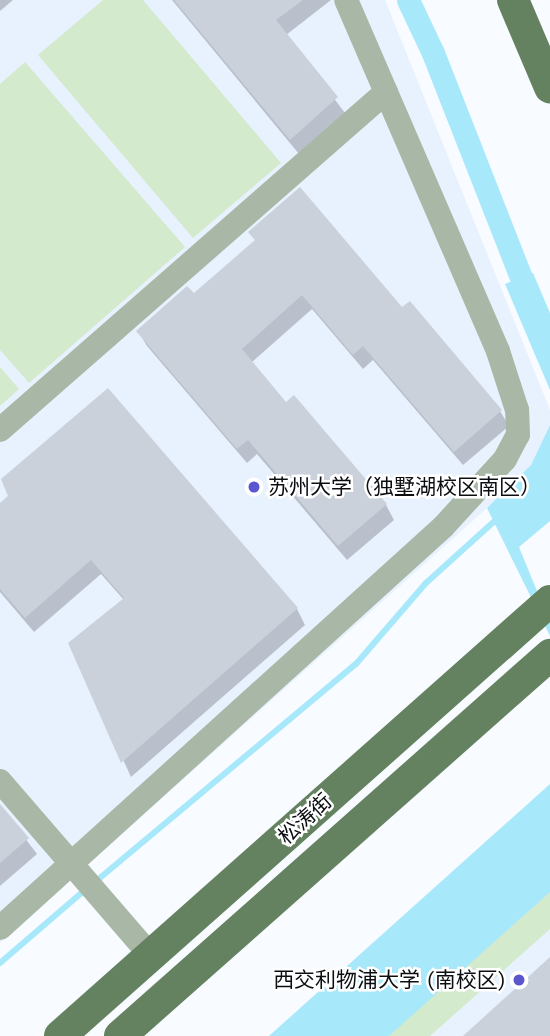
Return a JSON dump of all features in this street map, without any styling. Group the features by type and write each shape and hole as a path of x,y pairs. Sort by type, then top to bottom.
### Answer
{"main road":[{"path":"513,0 550,87"},
{"name":"松涛街","path":"60,1036 550,601"},
{"name":"松涛街","path":"120,1036 550,655"}],"lane":[{"path":"0,928 443,527 505,459 518,435 517,410 498,351 346,0"},
{"path":"0,430 386,92"},
{"path":"0,781 151,956"}],"shaded area":[{"name":"苏州大学（独墅湖校区南区）","path":"0,0 385,0 550,410 550,425 530,467 487,508 0,943"},
{"name":"西交利物浦大学 (南校区)","path":"550,923 550,1036 424,1036"}],"green space":[{"path":"103,0 143,0 281,163 193,238 38,55"},
{"path":"25,62 185,247 29,383 0,350 0,84"},
{"path":"0,367 19,389 0,406"},
{"path":"550,891 550,929 430,1036 385,1036"}],"water":[{"path":"533,273 550,313 550,390 505,284"},
{"path":"550,425 550,636 487,508 531,465"},
{"path":"550,784 550,892 389,1036 269,1036"}],"pier":[{"path":"550,521 550,623 519,547"}],"building":[{"path":"174,0 303,0 276,20 338,97 290,140"},
{"path":"300,187 402,307 410,301 502,410 454,452 363,346 353,355 302,295 242,349 286,402 294,395 387,504 338,546 248,440 237,449 136,331 187,286 194,293 255,240 248,232"},
{"path":"108,388 298,608 121,763 68,643 124,598 91,560 25,618 0,589 0,503 8,496 1,479"},
{"path":"0,804 29,838 0,863"},
{"path":"550,957 550,1036 463,1036"}],"waterway":[{"path":"408,0 433,53 550,352"},
{"path":"95,882 356,664 426,583 499,517"},
{"path":"0,963 86,889"}],"place":[{"name":"苏州大学（独墅湖校区南区）","path":"254,487"},
{"name":"西交利物浦大学 (南校区)","path":"519,980"}]}
